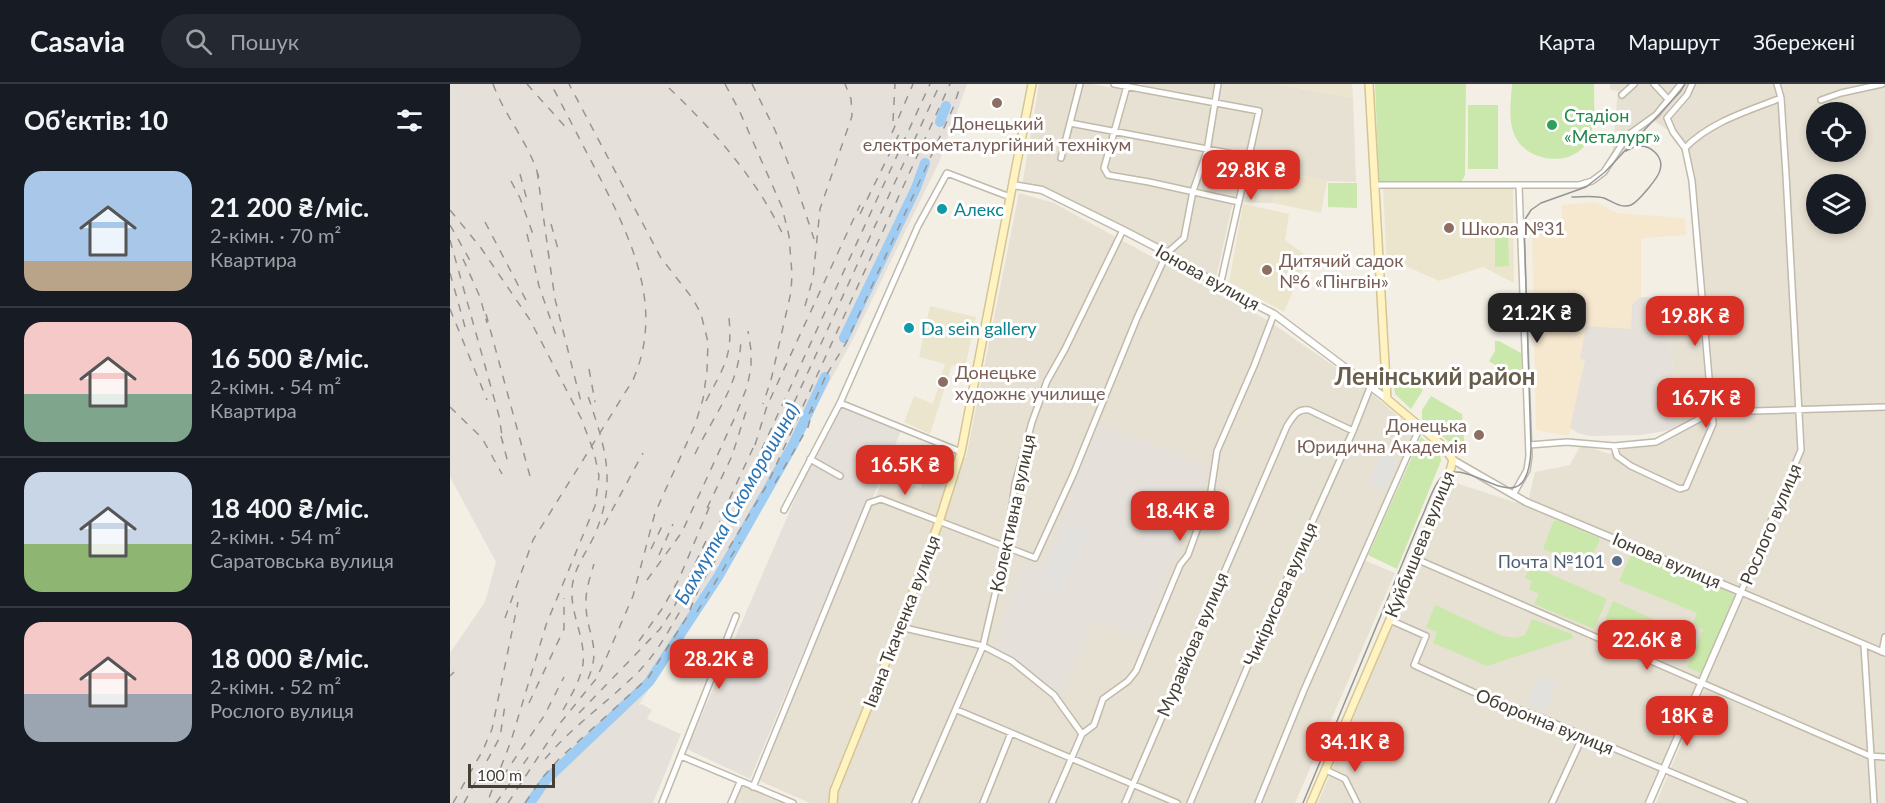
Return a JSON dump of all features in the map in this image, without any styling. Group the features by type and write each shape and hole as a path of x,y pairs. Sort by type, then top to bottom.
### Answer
{"main road":[{"name":"Івана Ткаченка вулиця","path":"833,803 834,791 900,627 939,522 961,452 1032,84"},
{"path":"1369,84 1388,399"},
{"name":"Куйбишева вулиця","path":"1311,803 1416,559 1446,484 1453,460 1443,446 1388,399"}],"street":[{"path":"1061,158 1080,84"},
{"path":"1114,84 1259,111 1220,286"},
{"path":"753,787 869,503 881,499 1035,558 1073,475 1137,318 1167,253 1184,238 1193,191 1207,150 1218,84"},
{"path":"1622,95 1634,84"},
{"path":"1654,84 1668,99"},
{"path":"1374,185 1520,186 1579,184 1592,181 1604,172 1628,135 1656,115 1681,84"},
{"path":"1614,446 1617,456 1631,466 1680,489 1686,487 1713,424 1692,181 1685,148 1673,132 1667,118 1687,95 1692,84"},
{"name":"Рослого вулиця","path":"1650,803 1802,450 1781,98 1777,84"},
{"path":"1821,100 1882,84"},
{"path":"1127,86 1104,168 1108,175 1239,202"},
{"path":"1685,148 1694,138 1719,124 1781,98"},
{"path":"1070,123 1249,157"},
{"path":"784,510 840,403 918,226 947,174 1010,197"},
{"name":"Іонова вулиця","path":"1013,185 1042,190 1123,230 1274,314 1388,399"},
{"path":"1514,493 1527,470 1529,445 1520,186"},
{"name":"Колективна вулиця","path":"915,803 983,646 1006,547 1015,484 1032,422 1047,381 1123,230"},
{"path":"1052,803 1082,734 1094,725 1103,699 1128,681 1143,657 1180,565 1188,555 1211,491 1217,451 1274,314"},
{"name":"Чикірисова вулиця","path":"1190,803 1371,385"},
{"path":"840,403 961,452"},
{"path":"1529,445 1567,442 1614,446 1656,442 1719,412 1885,407"},
{"name":"Муравйова вулиця","path":"1125,803 1287,426 1296,413 1303,409 1353,431"},
{"path":"1258,803 1304,690 1420,427"},
{"path":"810,459 840,476"},
{"name":"Іонова вулиця","path":"1453,460 1514,493 1526,502 1883,652"},
{"path":"1416,559 1870,756 1885,757"},
{"path":"662,803 736,616"},
{"name":"Оборонна вулиця","path":"1390,620 1426,636 1414,665 1744,803"},
{"path":"900,627 983,646 1012,661 1054,695 1082,734"},
{"path":"1883,652 1885,637"},
{"path":"1864,645 1874,803"},
{"path":"957,710 1177,803"},
{"path":"982,803 1011,734"},
{"path":"1552,803 1583,736"},
{"path":"681,756 793,803"},
{"path":"1326,770 1345,779 1357,803"},
{"path":"731,803 740,782"}],"shaded area":[{"path":"450,84 967,84 940,160 854,337 729,567 638,706 642,704 652,710 647,719 681,734 653,803 450,803 450,653 485,602 496,562 450,477"},
{"path":"1039,84 1092,84 1140,93 1143,84 1277,84 1353,98 1356,182 1327,181 1280,171 1273,203 1233,202 1215,282 1054,196 1022,186"},
{"path":"1277,84 1352,84 1353,98"},
{"path":"1610,84 1885,84 1885,803 1874,803 1870,756 1703,683 1650,803 1318,803 1442,506 1456,483 1539,510 1716,581 1529,498 1535,472 1570,465 1581,444 1609,454 1639,444 1656,442 1678,429 1667,298 1698,296 1691,181 1683,149 1672,133 1653,120 1616,159 1612,156 1618,91 1610,90"},
{"path":"1279,171 1327,181 1321,213 1273,203"},
{"name":"Школа №31","path":"1513,188 1514,283 1483,267 1439,281 1408,267 1387,269 1383,189"},
{"path":"1019,193 1054,203 1267,320 1363,386 1414,430 1359,558 1395,573 1295,803 810,803 760,781 868,509 872,506 884,477 921,488 935,446 966,458"},
{"path":"1596,202 1617,213 1685,218 1686,235 1641,238 1641,297 1632,304 1631,329 1580,359 1585,360 1569,436 1536,430 1532,223 1562,222 1562,205"},
{"name":"Дитячий садок №6 «Пінгвін»","path":"1243,204 1289,214 1285,240 1308,257 1284,312 1229,282"},
{"path":"1641,297 1667,298 1678,429 1640,435 1590,436 1578,433 1570,428 1585,360 1580,359 1586,326 1631,329 1632,304"},
{"name":"Донецьке художнє училище","path":"930,306 976,317 965,368 952,365 930,434 904,422 914,396 933,404 945,364 919,357"},
{"path":"836,404 901,431 872,499 867,502 750,779 687,749"},
{"path":"1099,422 1211,467 1142,640 1093,622 1062,694 1046,685 993,645 1023,561 1042,567"},
{"path":"1381,454 1397,460 1384,491 1368,484"},
{"path":"1066,521 1087,530 1062,594 1040,585"},
{"path":"1538,676 1557,683 1544,712 1526,704"},
{"path":"1705,688 1867,759 1872,803 1656,803"},
{"path":"742,785 785,803 734,803"}],"green space":[{"path":"1375,84 1466,84 1465,175 1461,183 1379,182"},
{"name":"Стадіон «Металург»","path":"1512,84 1594,84 1593,126 1589,139 1582,149 1573,155 1550,159 1528,151 1520,144 1511,122"},
{"path":"1468,105 1498,105 1498,169 1468,169"},
{"path":"1328,183 1357,183 1357,208 1328,207"},
{"path":"1495,234 1508,234 1509,266 1495,267"},
{"path":"1495,341 1521,353 1522,384 1508,384 1507,373 1489,361 1495,351"},
{"path":"1392,370 1423,390 1411,409 1395,394"},
{"path":"1431,396 1462,414 1465,452 1463,454 1422,419 1422,410"},
{"path":"1421,437 1440,453 1441,461 1397,569 1368,555"},
{"path":"1556,520 1599,538 1586,567 1543,549 1553,522"},
{"path":"1632,552 1731,592 1734,596 1734,601 1702,674 1687,667 1703,630 1693,624 1697,613 1619,581"},
{"path":"1530,565 1607,599 1594,629 1534,604 1539,594 1529,589 1532,581 1525,578"},
{"path":"1613,601 1677,630 1665,659 1600,631"},
{"path":"1435,605 1502,636 1515,638 1525,635 1532,619 1572,634 1573,638 1487,666 1433,643 1437,632 1426,627"}],"waterway":[{"name":"Бахмутка (Скоморошина)","path":"940,122 946,106"},
{"name":"Бахмутка (Скоморошина)","path":"844,338 916,188 925,163"},
{"name":"Бахмутка (Скоморошина)","path":"530,803 546,780 649,682 718,577 793,445 825,377"}],"tram line":[{"path":"1303,803 1437,483 1452,472 1465,473 1508,488 1519,485 1527,473 1531,448 1524,221 1531,210 1541,203 1586,187 1605,172 1685,84"},
{"path":"1572,197 1600,197 1624,206 1634,203 1656,178 1661,165 1656,153 1648,147 1635,146 1626,151"}],"railway":[{"path":"493,84 530,154 539,178"},
{"path":"527,84 569,131"},
{"path":"505,618 533,540 633,380 642,353 646,326 645,300 632,248 622,223 551,84"},
{"path":"508,803 561,722 596,679 607,656 633,596 655,513 695,425 703,399 707,371 708,342 701,314 693,299 661,258 569,84"},
{"path":"725,84 782,207 789,236 791,292 771,380 763,404"},
{"path":"752,84 775,130 814,239"},
{"path":"805,306 813,278 820,209 852,116 851,99 845,84"},
{"path":"893,121 895,84"},
{"path":"892,133 913,84"},
{"path":"525,803 559,759 648,678 687,617 700,586 716,559 761,451 930,84"},
{"path":"754,490 940,84"},
{"path":"729,548 767,485 950,84"},
{"path":"827,374 846,343 953,108 961,84"},
{"path":"669,88 734,157 761,196 784,237"},
{"path":"860,214 902,128"},
{"path":"537,171 549,257"},
{"path":"520,174 527,200"},
{"path":"511,181 520,198 535,240"},
{"path":"755,445 767,406 860,205"},
{"path":"450,210 481,248 530,320 581,418 594,452 599,476 595,506 546,625 511,741 487,803"},
{"path":"485,222 527,302"},
{"path":"551,224 558,249"},
{"path":"450,225 472,264"},
{"path":"527,234 539,286 558,341"},
{"path":"450,240 499,416 503,442"},
{"path":"548,251 555,299 582,406"},
{"path":"463,259 480,297 487,323"},
{"path":"450,273 465,327"},
{"path":"450,309 487,400"},
{"path":"486,314 531,480"},
{"path":"706,401 722,371 728,353 729,318"},
{"path":"647,580 682,532 735,417 747,387 751,368 748,331"},
{"path":"695,454 731,385 740,355 741,338"},
{"path":"589,369 595,402"},
{"path":"809,414 827,373"},
{"path":"563,710 572,694 583,664 582,645 573,607 573,580 595,534 606,496 606,462 599,429 587,393"},
{"path":"707,508 732,456 748,405"},
{"path":"450,407 482,438 502,474"},
{"path":"775,483 808,427 813,409"},
{"path":"501,436 508,463"},
{"path":"708,559 722,515 754,446"},
{"path":"604,525 643,453"},
{"path":"639,641 662,609 679,579 711,503"},
{"path":"651,549 665,520"},
{"path":"659,555 673,524"},
{"path":"579,713 660,629 673,609 706,541"},
{"path":"697,612 740,542"},
{"path":"588,679 594,649 586,601 594,564"},
{"path":"529,703 564,629 564,598"},
{"path":"545,759 567,735 641,669 660,644 687,599"},
{"path":"453,803 483,750 492,729 518,602"},
{"path":"450,676 454,672"},
{"path":"503,776 544,716 564,677"},
{"path":"464,803 500,737 505,705"},
{"path":"496,803 529,756"}],"place":[{"name":"Донецький електрометалургійний технікум","path":"997,103"},
{"name":"Стадіон «Металург»","path":"1552,125"},
{"name":"Алекс","path":"942,209"},
{"name":"Школа №31","path":"1449,228"},
{"name":"Дитячий садок №6 «Пінгвін»","path":"1267,270"},
{"name":"Da sein gallery","path":"909,328"},
{"name":"Донецьке художнє училище","path":"943,382"},
{"name":"Донецька Юридична Академія","path":"1479,435"},
{"name":"Почта №101","path":"1617,561"}],"district":[{"name":"Ленінський район","path":"1435,375"}]}
